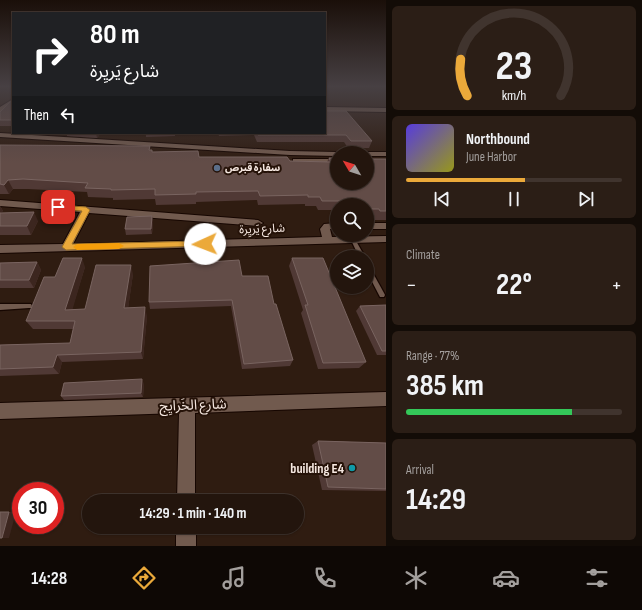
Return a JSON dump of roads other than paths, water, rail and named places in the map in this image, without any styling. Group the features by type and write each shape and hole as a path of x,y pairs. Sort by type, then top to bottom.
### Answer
{"street":[{"path":"0,135 290,153 330,154"},
{"path":"374,154 386,154"},
{"path":"296,161 330,161"},
{"path":"374,162 386,162"},
{"name":"شارع يَريِرة","path":"0,203 258,223"},
{"path":"66,247 86,210"},
{"path":"328,240 325,229 327,226 330,226"},
{"path":"374,226 386,226"},
{"name":"شارع يَريِرة","path":"374,239 386,239"},
{"name":"شارع يَريِرة","path":"0,249 328,240"},
{"name":"شارع الخَرايِج","path":"0,411 386,399"},
{"path":"186,494 187,405"},
{"path":"186,534 186,546"}],"lane":[{"path":"374,280 382,295"},
{"path":"0,307 29,306"}],"place":[{"name":"سفارة قبرص","path":"217,168"},
{"name":"building E4","path":"352,468"}]}
